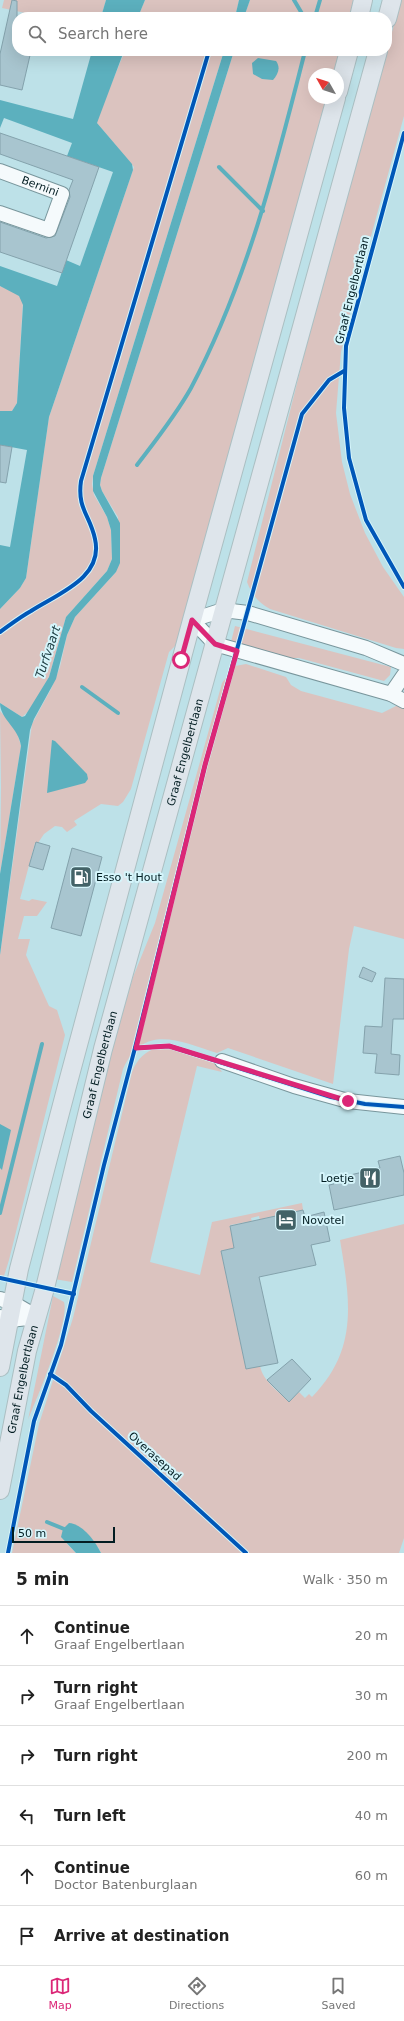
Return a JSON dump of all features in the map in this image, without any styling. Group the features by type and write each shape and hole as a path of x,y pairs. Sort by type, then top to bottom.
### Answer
{"main road":[{"path":"360,12 363,0"},
{"path":"389,12 392,0"},
{"path":"344,70 348,56"},
{"name":"Graaf Engelbertlaan","path":"0,1490 27,1351 37,1317 103,1049 377,56"},
{"path":"0,1367 7,1301 19,1270 192,620 334,104"}],"street":[{"name":"Bernini","path":"0,172 62,194 49,230 0,213"},
{"path":"404,664 366,648 248,613 223,610 192,620 215,644 391,694 404,700"},
{"path":"391,694 404,675"},
{"path":"222,1062 294,1086 348,1101 404,1107"},
{"path":"7,1301 37,1317"},
{"path":"5,1319 37,1317"}],"shaded area":[{"path":"4,0 106,0 102,12 21,12 2,8"},
{"path":"145,0 239,0 236,12 140,12"},
{"path":"250,0 356,0 352,12 246,12"},
{"path":"401,0 404,0 404,116 351,309 341,352 336,413 342,462 350,494 365,533 383,567 404,597 404,649 396,648 270,609 256,598 247,582 328,260 385,56 392,56 392,32"},
{"path":"123,56 222,56 93,476 92,484 94,495 107,517 111,530 112,559 107,571 66,617 49,677 31,709 22,717 0,703 0,609 20,588 26,578 49,417 134,167 97,123 97,118"},
{"path":"232,56 341,56 338,68 308,68 308,104 327,104 178,643 169,652 131,789 123,802 118,806 101,804 74,821 77,825 67,832 62,827 55,826 44,834 38,843 35,843 20,899 29,901 32,899 47,902 37,916 24,916 18,939 30,939 26,955 49,1006 57,1010 65,1035 4,1276 0,1275 0,955 32,724 51,689 60,667 67,635 75,617 116,572 118,517 100,485"},
{"path":"0,286 17,294 23,301 17,403 12,411 0,411"},
{"path":"235,626 391,667 390,675 384,681 299,658 286,658 231,642"},
{"path":"246,664 286,677 291,685 301,691 382,713 398,705 404,708 404,939 354,926 349,949 333,1084 228,1048 217,1053 189,1044 164,1039 141,1045 123,1069 72,1282 54,1279 117,1032 133,977 155,923 222,683 235,666"},
{"path":"0,711 16,729 21,746 0,874 1,787"},
{"path":"159,1047 175,1048 215,1062 222,1072 197,1066 150,1262 200,1275 212,1222 302,1203 303,1210 265,1218 268,1233 263,1234 259,1216 251,1218 255,1235 250,1236 247,1222 230,1225 234,1248 221,1251 246,1369 260,1366 268,1381 289,1402 299,1392 305,1398 309,1394 312,1397 327,1379 338,1361 344,1342 348,1303 340,1240 404,1224 404,1538 399,1553 101,1553 98,1547 67,1544 76,1553 12,1553 39,1424 73,1318 132,1072 142,1056"},
{"path":"53,1296 64,1302 65,1312 52,1360 28,1420"}],"water":[{"path":"106,0 145,0 140,12 102,12"},
{"path":"239,0 250,0 246,12 236,12"},
{"path":"91,56 122,56 97,123 132,164 133,170 49,417 26,578 20,588 0,609 0,545 10,547 27,450 0,445 0,411 12,411 17,403 23,305 19,296 0,286 0,266 57,286 66,260 80,266 113,172 67,156 72,143 4,118 0,128 0,100 73,119"},
{"path":"222,56 232,56 101,478 100,485 102,491 120,523 120,563 116,572 75,617 67,635 56,679 34,719 30,730 0,955 0,874 21,746 17,734 3,714 0,703 22,717 25,716 49,677 66,617 107,571 112,559 111,530 107,517 93,491 93,476"},
{"path":"258,58 276,61 278,71 273,80 262,79 253,74 252,63"},
{"path":"52,740 55,741 87,774 88,779 85,783 47,793"},
{"path":"0,1124 11,1130 2,1170 0,1168"},
{"path":"69,1523 79,1526 84,1530 92,1538 101,1553 76,1553 61,1537 63,1529"}],"building":[{"path":"12,0 17,1 17,12 12,12 12,56 30,56 22,90 0,85 0,54"},
{"path":"0,133 99,167 62,273 0,252 0,222 46,238 55,236 70,197 69,190 73,180 0,154"},
{"path":"0,445 12,447 6,483 0,482"},
{"path":"36,842 50,846 43,870 29,866"},
{"path":"72,848 102,857 81,936 51,928"},
{"path":"363,967 376,973 372,982 359,977"},
{"path":"385,978 404,979 404,1019 393,1019 391,1054 400,1055 399,1075 375,1073 377,1054 363,1053 365,1026 382,1027"},
{"path":"400,1156 404,1173 404,1195 334,1210 329,1185 334,1184 333,1179 380,1168 378,1161"},
{"path":"303,1210 305,1217 324,1212 330,1241 311,1245 316,1265 259,1277 278,1363 246,1369 221,1251 234,1248 230,1226"},
{"path":"292,1359 311,1379 289,1402 267,1380"}],"waterway":[{"path":"294,0 301,12"},
{"path":"316,12 320,0"},
{"path":"137,465 172,418 191,388 211,348 228,307 244,265 271,180 304,56"},
{"path":"219,167 263,211"},
{"path":"82,687 118,713"},
{"path":"0,1213 42,1044"},
{"name":"Turfvaart","path":"47,1522 69,1531"}],"cycle path":[{"path":"0,632 76,583 86,574 96,553 93,531 82,505 80,491 81,481 208,56"},
{"path":"404,133 346,346 344,408 349,458 366,520 404,587"},
{"path":"135,1048 205,765 302,414 329,380 344,371"},
{"path":"8,1553 34,1421 61,1345 104,1165 135,1048 169,1046 331,1097 365,1104 404,1107"},
{"path":"0,1278 74,1294"},
{"name":"Overasepad","path":"50,1374 66,1385 91,1411 246,1553"}],"place":[{"name":"Esso 't Hout","path":"81,877"},
{"name":"Loetje","path":"370,1178"},
{"name":"Novotel","path":"286,1220"}],"route":[{"path":"181,660 192,620 215,644 237,651 205,765 136,1048 169,1046 294,1086 348,1101"}]}
